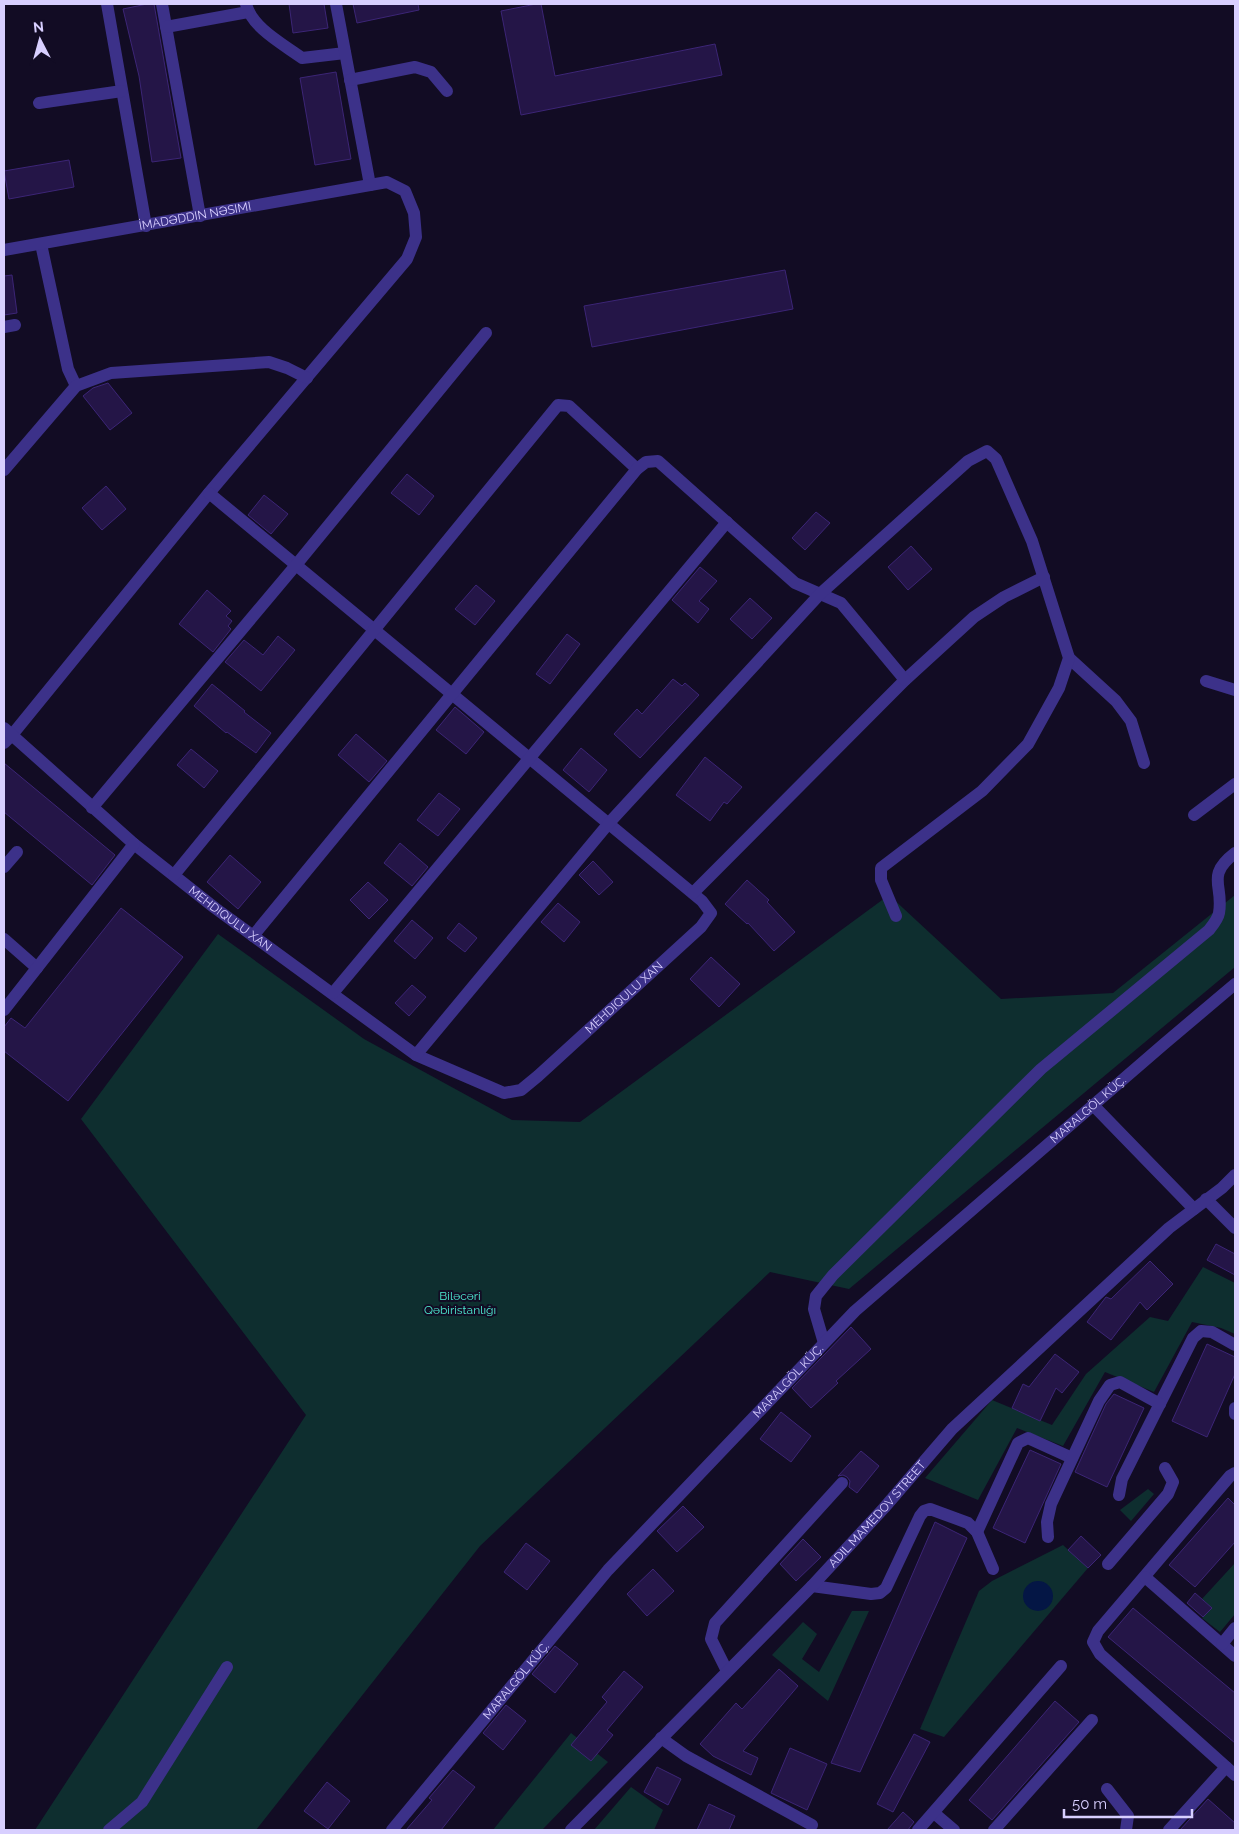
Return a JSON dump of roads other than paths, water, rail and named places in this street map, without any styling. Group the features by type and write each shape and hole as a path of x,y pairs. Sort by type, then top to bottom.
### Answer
{"street":[{"path":"107,4 146,226"},
{"path":"162,4 200,216"},
{"path":"336,4 370,185"},
{"path":"166,27 247,8 261,28 302,58 345,53"},
{"path":"350,80 415,68 431,72 447,90"},
{"path":"39,103 122,91"},
{"name":"İMADƏDDIN NƏSIMI","path":"4,250 387,182 405,191 414,213 416,237 407,259 307,378"},
{"path":"41,244 68,369 76,386"},
{"path":"92,808 296,565 486,333"},
{"path":"4,470 76,386 111,373 269,362 307,378 7,735"},
{"path":"174,875 558,405 569,406 638,469"},
{"path":"416,1054 609,823 820,594 968,462 988,452 996,458 1032,541 1069,658 1116,701 1131,720 1144,763"},
{"path":"254,936 452,693 638,469 646,462 658,461 795,582 840,603 905,680"},
{"name":"MEHDIQULU XAN","path":"7,735 134,844 215,908 416,1054 504,1093 521,1090 701,927 711,913 693,893 209,493"},
{"path":"333,993 727,522"},
{"path":"693,893 905,680 974,617 1004,597 1044,577"},
{"path":"896,916 881,880 881,868 982,791 1028,744 1059,688 1069,658"},
{"path":"1206,681 1235,690"},
{"path":"1194,815 1235,784"},
{"path":"4,1010 134,844"},
{"path":"4,868 17,852"},
{"path":"824,1343 814,1309 816,1296 833,1275 1041,1069 1209,930 1219,915 1217,877 1226,860 1235,853"},
{"path":"4,939 37,968"},
{"name":"MARALGÖL KÜÇ.","path":"392,1830 608,1570 854,1311 1235,984"},
{"path":"1093,1105 1194,1209"},
{"name":"ADIL MAMEDOV STREET","path":"571,1830 812,1586 884,1508 952,1429 1169,1228 1235,1175"},
{"path":"1206,1200 1235,1228"},
{"path":"1119,1495 1122,1479 1193,1338 1201,1331 1212,1332 1235,1345"},
{"path":"1048,1537 1046,1522 1051,1504 1098,1401 1110,1385 1120,1382 1160,1404"},
{"path":"1235,1408 1235,1414"},
{"path":"977,1532 1018,1443 1028,1438 1072,1458"},
{"path":"1108,1564 1168,1494 1173,1482 1165,1468"},
{"path":"1169,1830 1230,1771 1100,1654 1093,1642 1098,1631 1230,1476 1235,1473"},
{"path":"727,1671 711,1639 715,1623 842,1483"},
{"path":"812,1586 871,1594 880,1593 886,1588 920,1516 924,1511 930,1510 968,1523 977,1532 994,1569"},
{"path":"1145,1577 1235,1656"},
{"path":"1222,1644 1235,1628"},
{"path":"918,1830 1061,1666"},
{"path":"109,1830 142,1802 227,1667"},
{"path":"994,1830 1092,1720"},
{"path":"661,1738 686,1756 812,1826"},
{"path":"1107,1789 1128,1816 1126,1830"},
{"path":"934,1813 954,1830"}],"water":[{"path":"1038,1581 1049,1585 1053,1596 1049,1607 1038,1611 1027,1607 1023,1596 1027,1585"}],"park label":[{"name":"Biləcəri Qəbiristanlığı","path":"460,1303"}]}
